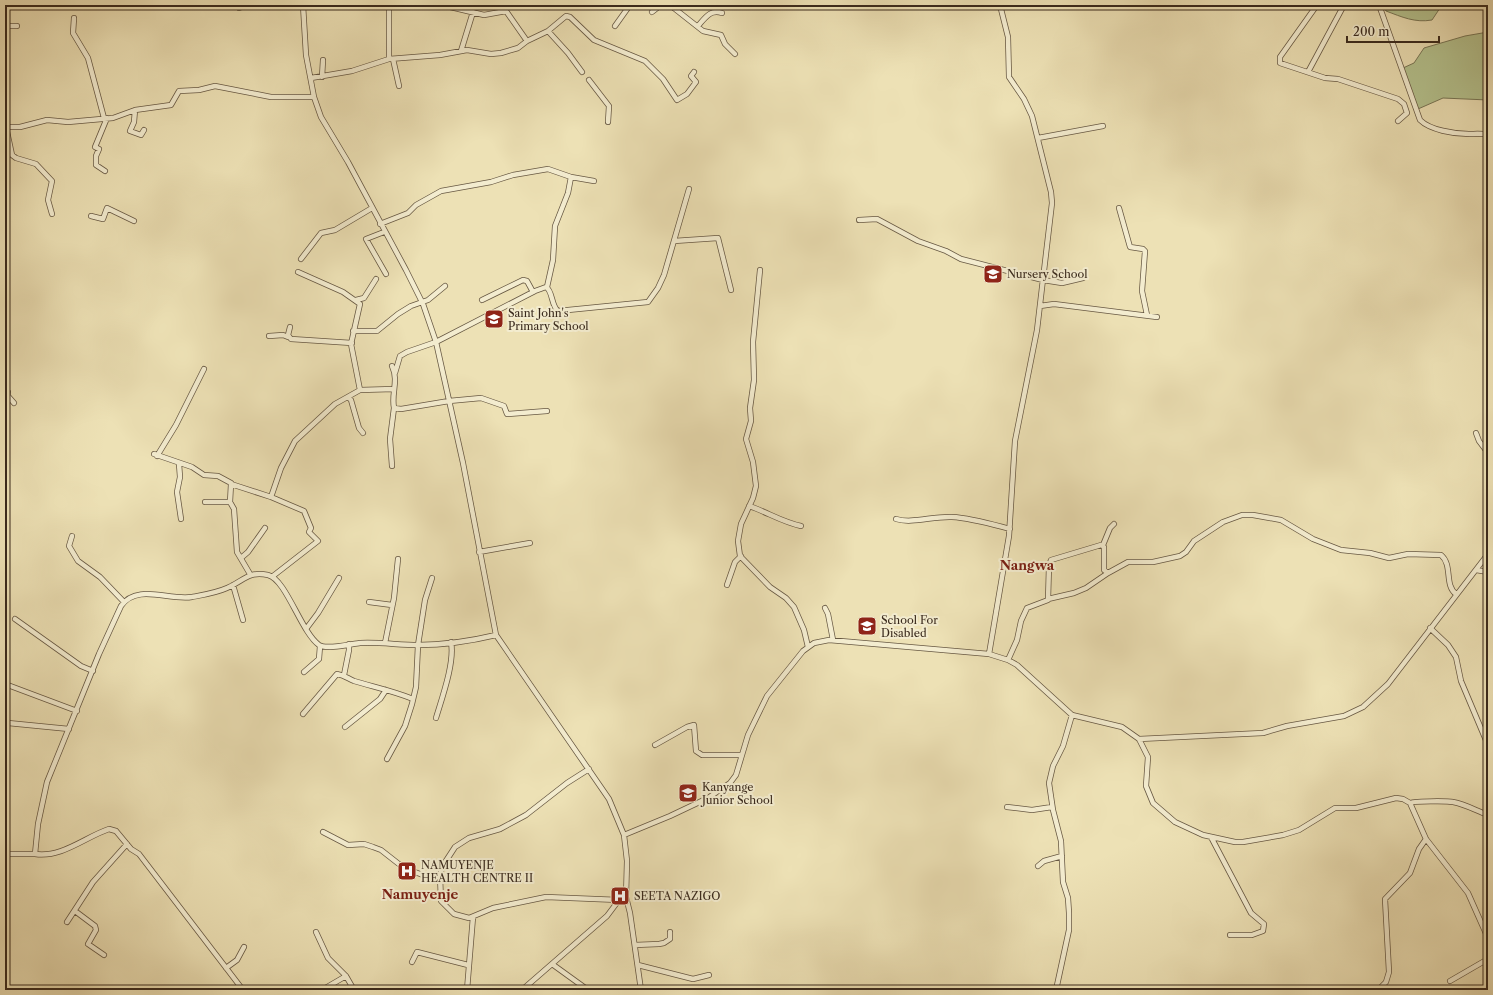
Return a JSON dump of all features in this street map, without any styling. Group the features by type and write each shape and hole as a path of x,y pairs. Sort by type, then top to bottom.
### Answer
{"street":[{"path":"237,5 239,8 247,5"},
{"path":"303,5 306,55 314,97 321,117 348,162 421,301 436,342 463,463 496,634 526,681 609,799 624,835 627,861 626,897 635,944 641,990"},
{"path":"383,5 389,6 391,59 399,86"},
{"path":"442,5 484,15 506,11 527,41"},
{"path":"615,26 630,5"},
{"path":"652,12 661,5"},
{"path":"670,5 703,31 721,35 725,44 735,54"},
{"path":"990,654 1010,529 1015,440 1037,330 1052,203 1051,192 1038,138 1028,106 1009,77 1008,37 1000,5"},
{"path":"1317,5 1280,60 1282,64 1325,78 1338,79 1398,99 1404,104 1407,113 1398,121"},
{"path":"1308,72 1344,5"},
{"path":"1380,5 1402,63 1420,120 1432,127 1467,134 1488,135"},
{"path":"461,51 474,12"},
{"path":"698,26 706,15 711,12 722,13"},
{"path":"311,78 352,71 391,59 475,50 491,54 501,53 518,48 527,41 548,31 566,16 570,17 594,40 645,61 663,79 677,100 687,94 696,82 691,76 694,72"},
{"path":"74,18 73,33 88,58 105,118 95,147 99,149 96,156 96,164 105,171"},
{"path":"5,26 17,26"},
{"path":"548,31 568,53 582,72"},
{"path":"322,77 323,60"},
{"path":"589,80 609,106 608,122"},
{"path":"52,214 48,200 52,181 36,164 17,159 12,155 5,127 20,127 47,120 68,122 116,117 135,110 171,105 179,91 199,90 215,86 271,97 314,97"},
{"path":"1411,106 1416,109"},
{"path":"135,110 134,122 130,131 141,135 144,130"},
{"path":"1038,138 1103,126"},
{"path":"380,224 408,213 416,205 441,191 543,170 551,170 571,177 594,181"},
{"path":"571,177 568,193 555,226 553,260 547,287 555,309 558,311 648,302 658,288 674,241 689,189"},
{"path":"91,216 103,219 107,208 134,221"},
{"path":"301,259 319,234 335,230 372,208"},
{"path":"1118,208 1130,247 1143,249 1144,251 1142,291 1147,315"},
{"path":"859,220 877,219 918,240 946,251 961,259 1043,280 1062,282 1083,278"},
{"path":"384,232 366,239 386,274"},
{"path":"674,241 718,238 731,290"},
{"path":"760,270 753,342 751,421 746,438 753,462 756,492 741,524 738,541 741,556 770,587 786,598 794,607 802,624 808,647"},
{"path":"298,272 343,292 356,300 361,308 353,331 352,343 356,375 360,390"},
{"path":"356,300 364,298 376,279"},
{"path":"482,300 523,280 527,281 533,292"},
{"path":"353,331 377,331 398,314 421,301 428,300 445,286"},
{"path":"395,373 400,356 406,352 436,342 533,292 547,287"},
{"path":"1040,306 1054,304 1085,310 1157,317"},
{"path":"288,337 290,327"},
{"path":"270,336 283,335 311,342 352,343"},
{"path":"392,366 396,381 390,438 392,466"},
{"path":"35,854 38,824 47,782 110,628 124,602 136,595 142,594 191,598 223,590 250,574 273,576 318,541 310,532 311,528 304,511 271,497 231,483 218,476 204,475 192,467 179,464 156,455 176,425 204,369"},
{"path":"5,388 8,392 6,395 14,403"},
{"path":"271,497 281,468 295,441 335,404 360,390 394,389"},
{"path":"348,397 351,400 359,428 363,433"},
{"path":"394,408 401,409 449,401 482,398 504,406 506,413 508,414 547,411"},
{"path":"1476,433 1479,441 1488,453"},
{"path":"179,464 180,476 177,492 181,519"},
{"path":"231,483 230,502 234,509 237,552 250,574"},
{"path":"205,502 230,502"},
{"path":"749,506 769,513 780,520 801,526"},
{"path":"1008,660 1018,640 1021,621 1027,608 1047,601 1048,599 1074,593 1086,588 1108,573 1130,562 1153,562 1180,556 1186,552 1194,540 1223,522 1238,516 1253,515 1286,522 1313,539 1341,550 1370,553 1389,558 1408,554 1441,555 1445,560 1450,587 1456,594"},
{"path":"896,518 908,522 923,518 953,517 1010,529"},
{"path":"1108,573 1104,570 1103,545 1110,528 1114,524"},
{"path":"241,558 248,552 265,528"},
{"path":"72,536 70,548 78,561 100,577 124,602"},
{"path":"480,552 530,543"},
{"path":"1048,599 1049,566 1051,560 1103,545"},
{"path":"1139,739 1263,733 1350,713 1363,707 1380,693 1488,554"},
{"path":"727,585 735,562 741,556"},
{"path":"385,643 398,559"},
{"path":"1476,570 1488,572"},
{"path":"273,576 279,583 306,629 320,646 319,659 304,672"},
{"path":"306,629 318,613 339,578"},
{"path":"387,759 405,726 416,687 418,645 425,600 432,578"},
{"path":"233,585 243,620"},
{"path":"369,602 392,604"},
{"path":"825,608 828,614 833,640"},
{"path":"14,619 81,666 93,671"},
{"path":"1430,628 1448,645 1456,658 1461,681 1488,745"},
{"path":"320,646 385,643 418,645 451,642 496,634"},
{"path":"624,835 670,816 725,788 734,778 764,702 808,647 819,642 833,640 990,654 1008,660 1032,678 1072,715 1122,727 1139,739 1148,757 1146,786 1153,803 1175,822 1219,840 1239,843 1283,836 1299,830 1334,808 1356,808 1396,798 1403,798 1410,803 1426,839 1468,893 1488,938"},
{"path":"436,718 447,680 452,652 451,642"},
{"path":"344,675 350,650 349,644"},
{"path":"302,714 337,674 344,675 352,680 386,690 393,690 413,699"},
{"path":"5,684 77,710"},
{"path":"345,727 380,699 386,690"},
{"path":"1056,990 1069,930 1068,898 1063,882 1061,841 1052,807 1050,778 1063,746 1072,715"},
{"path":"8,723 69,728"},
{"path":"656,745 687,727 694,725 696,751 702,755 742,755"},
{"path":"589,769 567,783 526,815 500,829 469,838 455,847 442,867 439,881 441,901 449,910 459,917 473,917 493,908 546,897 619,900 626,897"},
{"path":"1410,803 1414,800 1436,802 1452,801 1488,815"},
{"path":"1007,807 1032,810 1052,807"},
{"path":"5,854 46,855 63,850 109,828 116,831 127,844 139,854 243,990"},
{"path":"323,832 348,845 364,844 373,847 404,868 439,881"},
{"path":"1211,837 1251,913 1264,924 1262,932 1257,934 1230,936"},
{"path":"1378,990 1386,982 1389,972 1384,899 1410,873 1419,849 1426,839"},
{"path":"1218,851 1219,840"},
{"path":"67,922 93,882 127,844"},
{"path":"1038,866 1044,860 1062,856"},
{"path":"522,990 608,916 619,900"},
{"path":"75,911 95,926 96,930 88,944 104,955"},
{"path":"467,990 473,917"},
{"path":"316,932 328,958 346,976 354,990"},
{"path":"635,944 664,943 670,938 670,932"},
{"path":"226,968 237,960 244,947"},
{"path":"412,962 416,952 468,965"},
{"path":"1450,981 1488,959"},
{"path":"552,964 577,980 588,990"},
{"path":"638,965 693,979 709,975"},
{"path":"322,990 346,976"}],"green space":[{"path":"1383,5 1442,5 1432,20 1420,21 1386,11"},
{"path":"1488,32 1488,100 1443,98 1418,109 1403,68 1414,63 1424,48 1465,36"}],"place":[{"name":"Nursery School","path":"993,274"},
{"name":"Saint John's Primary School","path":"494,319"},
{"name":"School For Disabled","path":"867,626"},
{"name":"Kanyange Junior School","path":"688,793"},
{"name":"NAMUYENJE HEALTH CENTRE II","path":"407,871"},
{"name":"SEETA NAZIGO","path":"620,896"}],"district":[{"name":"Nangwa","path":"1027,565"},
{"name":"Namuyenje","path":"420,894"}]}
